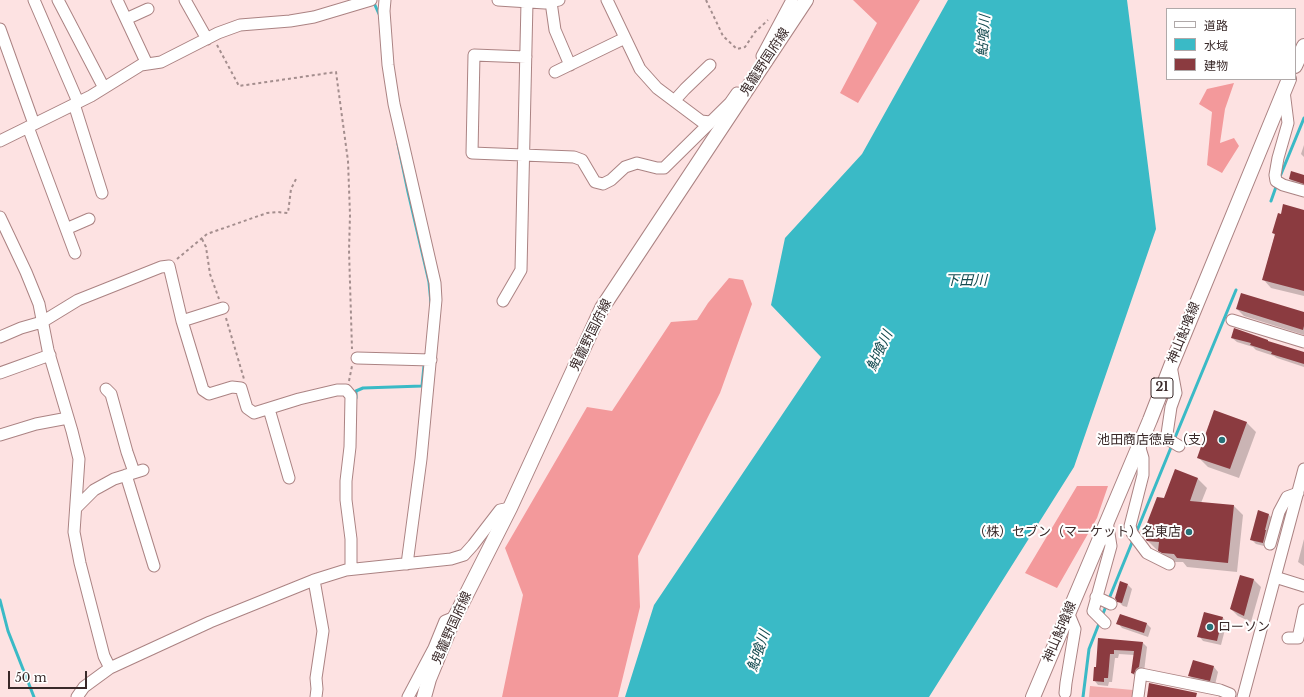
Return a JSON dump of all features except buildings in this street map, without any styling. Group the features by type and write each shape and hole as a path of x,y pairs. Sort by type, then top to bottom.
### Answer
{"main road":[{"name":"鬼籠野国府線","path":"424,697 429,679 456,617 510,508 602,308 806,0"},
{"path":"1296,64 1304,46"},
{"name":"神山鮎喰線","path":"1033,697 1139,445 1170,366 1287,85"}],"street":[{"path":"34,0 76,103 102,193"},
{"path":"58,0 104,88"},
{"path":"117,0 147,64"},
{"path":"185,0 210,37"},
{"path":"0,141 104,88 141,65 161,62 210,37 240,25 290,21 314,17 371,0"},
{"path":"385,0 384,12 388,65 394,104 435,283 436,300 421,459 407,564"},
{"path":"498,0 532,2 555,1 555,30 570,65"},
{"path":"607,0 640,69 657,88 675,100 701,121 710,122"},
{"path":"526,57 474,55 472,153 574,157 582,160 595,182 603,184 611,180 625,167 637,163 657,168 664,168 730,103 745,82 753,80 757,67 792,0"},
{"path":"503,301 521,270 526,57 532,2"},
{"path":"126,19 148,9"},
{"path":"0,29 31,126 66,229 76,253"},
{"path":"555,72 625,38"},
{"path":"675,100 710,65"},
{"path":"1287,85 1288,123 1278,158 1275,175 1279,183 1304,191"},
{"path":"0,217 26,272 39,304 50,354 68,418 78,459 74,532 80,563 104,656 110,668"},
{"path":"66,229 89,219"},
{"path":"0,337 21,328 42,322 78,300 160,267 169,266 182,321 203,390 209,394 232,387 241,388 247,408 254,413 299,399 337,390 346,390 351,396 350,447 346,487 346,500 351,539 351,570"},
{"path":"182,321 223,308"},
{"path":"1232,320 1304,342"},
{"path":"0,373 50,354"},
{"path":"354,359 431,360"},
{"path":"1170,366 1176,393 1171,407 1167,434 1169,440 1179,446"},
{"path":"106,389 111,394 134,472 154,566"},
{"path":"269,409 289,478"},
{"path":"0,436 36,424 68,418"},
{"path":"1139,445 1143,458 1143,475 1130,526 1132,532 1147,553 1170,564"},
{"path":"1243,697 1304,469"},
{"path":"76,508 94,490 114,479 134,472"},
{"path":"1270,544 1279,512 1287,497 1298,493"},
{"path":"78,697 84,687 110,668 210,622 314,580 351,570 451,559 464,555 474,545 500,510 510,508"},
{"path":"1105,623 1093,611 1111,546 1107,518"},
{"path":"1275,578 1304,586"},
{"path":"314,580 323,631 316,678 316,697"},
{"path":"1096,597 1110,604"},
{"path":"1288,638 1298,638 1304,610"},
{"path":"1065,693 1075,629 1068,612"},
{"path":"408,697 434,648 445,622 456,617"},
{"path":"1138,697 1141,674 1220,690 1230,694 1229,697"}],"path":[{"path":"706,0 723,36 737,49 745,47 755,32 770,18"},
{"path":"210,37 239,86 336,72 348,161 350,215 350,280 354,359 349,385 346,390"},
{"path":"169,266 207,234 267,213 288,213 291,189 296,179"}],"shaded area":[{"path":"853,0 920,0 858,103 840,93 877,23"},
{"path":"1234,83 1225,109 1220,143 1234,138 1239,146 1222,173 1207,165 1212,112 1199,104 1207,89"},
{"path":"729,278 743,280 752,304 720,393 638,556 640,607 618,697 502,697 523,595 505,548 587,407 612,411 671,322 697,320 708,303"},
{"path":"1077,486 1108,486 1097,518 1057,588 1025,573"},
{"path":"1090,686 1133,690 1133,697 1089,697"}],"water":[{"name":"下田川","path":"948,0 1127,0 1156,229 1074,467 929,697 625,697 654,605 821,357 771,305 785,238 862,154"}],"waterway":[{"path":"374,3 379,14"},
{"path":"1279,179 1304,118"},
{"path":"398,144 429,282 431,303"},
{"path":"1271,201 1277,184"},
{"path":"1174,440 1236,290"},
{"path":"356,398 356,391 363,388 422,386 424,366"},
{"path":"1136,533 1172,445"},
{"path":"1102,616 1133,540"},
{"path":"0,600 8,631 34,697"},
{"path":"1083,697 1089,649 1100,621"}],"place":[{"name":"池田商店徳島（支）","path":"1222,440"},
{"name":"（株）セブン（マーケット）名東店","path":"1189,532"},
{"name":"ローソン","path":"1210,627"}],"water label":[{"name":"鮎喰川","path":"984,36"},
{"name":"鮎喰川","path":"880,351"},
{"name":"鮎喰川","path":"759,651"}]}
